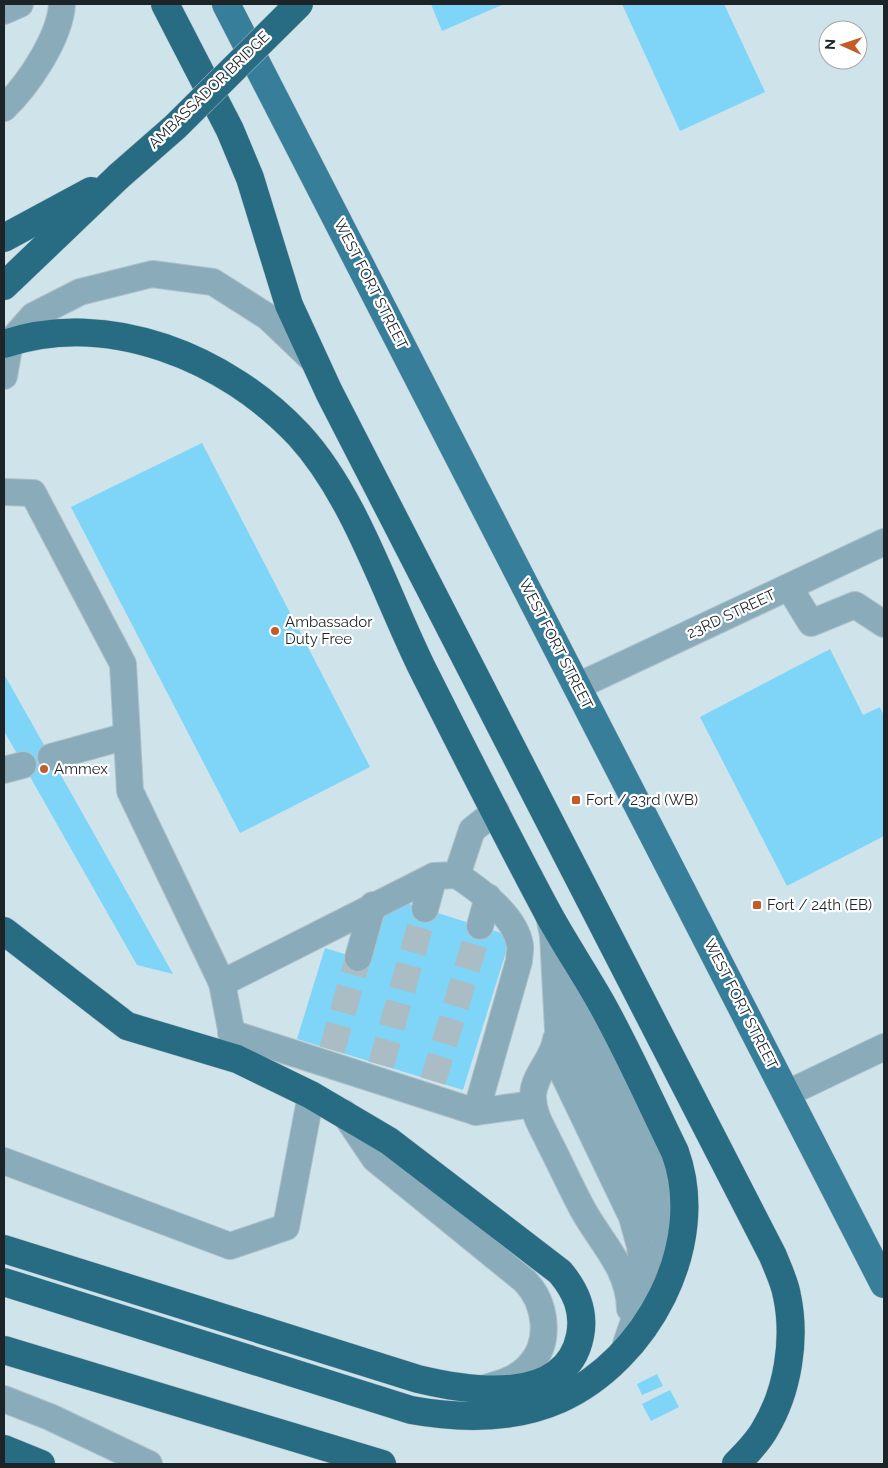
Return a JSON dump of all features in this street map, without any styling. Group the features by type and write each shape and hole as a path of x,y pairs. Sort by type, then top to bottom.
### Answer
{"highway":[{"path":"165,4 230,130 243,162 288,304 316,363 773,1256 787,1295 792,1330 789,1356 781,1393 765,1429 736,1464"},
{"name":"AMBASSADOR BRIDGE","path":"119,176 175,128 299,4"},
{"path":"4,238 119,176"},
{"path":"4,286 25,268 119,176"},
{"path":"4,1282 411,1410 441,1416 492,1416 536,1408 560,1399 581,1388 608,1366 647,1319 666,1288 678,1251 684,1216 680,1165 600,1000 548,913 422,668 344,499 321,462 275,412 250,392 199,361 146,343 82,332 52,333 7,343"},
{"path":"4,932 127,1026 234,1046 389,1141 560,1272 575,1293 581,1313 580,1334 577,1346 566,1365 548,1380 536,1384 462,1389 418,1379 4,1249"},
{"path":"4,1350 382,1464"},
{"path":"4,1449 41,1464"}],"main road":[{"name":"WEST FORT STREET","path":"226,4 884,1284"}],"street":[{"path":"4,11 20,4"},
{"path":"4,108 22,90 48,47 62,11 62,4"},
{"path":"4,376 7,343 33,316 80,292 152,274 213,282 268,317 316,363"},
{"path":"4,485 4,492 33,493 123,664 130,792 222,984 234,1046 330,1057 430,1089 476,1112 533,1104"},
{"name":"23RD STREET","path":"578,686 884,542"},
{"path":"789,587 811,623 855,606 884,624"},
{"path":"51,757 127,736"},
{"path":"425,909 472,830 496,811"},
{"path":"445,875 488,897 513,928 520,945 519,961 476,1112"},
{"path":"222,984 374,905 445,875"},
{"path":"480,926 488,897"},
{"path":"358,958 374,905"},
{"path":"548,913 552,924 554,947 560,1066 632,1218 640,1246 642,1266 640,1303 631,1333 608,1366"},
{"path":"554,947 560,969 646,1144 665,1190 668,1224 665,1256 647,1319"},
{"path":"556,1002 562,1025 656,1213 660,1235 660,1252 647,1319"},
{"path":"557,1029 553,1051 535,1084 533,1104 536,1115 584,1212 616,1259 627,1284 630,1310 628,1326 624,1340 608,1366"},
{"path":"786,1094 884,1047"},
{"path":"4,1161 230,1246 286,1227 311,1094"},
{"path":"344,1113 375,1159 524,1281 539,1300 544,1323 537,1354 520,1374 508,1381 481,1389"},
{"path":"4,1399 50,1417 149,1464"}],"building":[{"path":"431,4 504,4 442,31"},
{"path":"622,4 724,4 765,92 680,131"},
{"path":"202,443 370,767 240,833 71,507"},
{"path":"830,649 863,715 880,707 884,716 884,836 787,886 700,717"},
{"path":"4,674 173,974 137,965 4,731"},
{"path":"390,898 511,936 463,1090 297,1039 325,948 370,962"},
{"path":"657,1374 663,1386 642,1395 637,1384"},
{"path":"670,1390 679,1407 651,1421 642,1404"}],"tunnel":[{"path":"381,1065 425,909"},
{"path":"433,1081 480,926"},
{"path":"332,1050 358,958"}],"place":[{"name":"Ambassador Duty Free","path":"275,631"},
{"name":"Ammex","path":"44,769"},
{"name":"Fort / 23rd (WB)","path":"576,800"},
{"name":"Fort / 24th (EB)","path":"757,905"}]}
